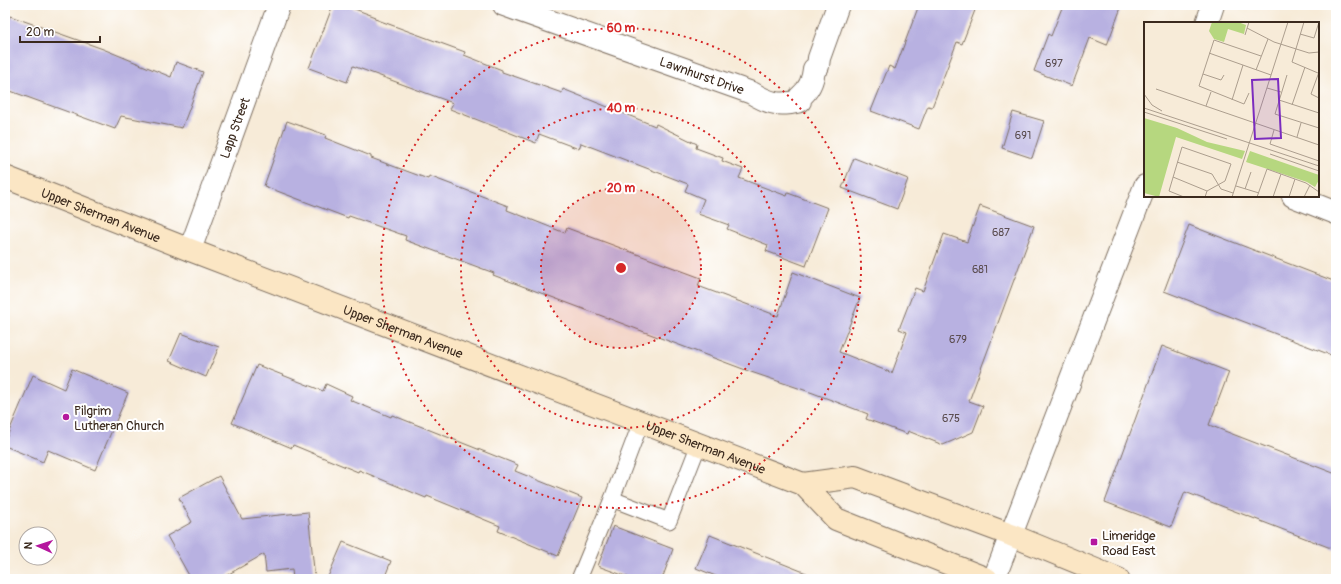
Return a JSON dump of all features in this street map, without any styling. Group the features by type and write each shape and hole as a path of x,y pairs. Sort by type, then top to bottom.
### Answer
{"main road":[{"name":"Upper Sherman Avenue","path":"5,177 190,250 803,484 836,519 987,579"},
{"name":"Upper Sherman Avenue","path":"803,484 855,477 1011,535 1118,579"}],"street":[{"name":"Lapp Street","path":"190,250 280,5"},
{"name":"Lawnhurst Drive","path":"504,5 752,94 768,102 788,104 800,100 800,97 809,89 814,78 814,69 818,66 819,58 838,5"},
{"path":"1206,22 1213,5"},
{"path":"994,579 1144,189"},
{"path":"1296,197 1336,212"}],"lane":[{"path":"579,579 612,499 641,422"},
{"path":"612,499 669,521 699,444"}],"building":[{"path":"333,5 344,5 376,17 375,19 465,52 464,55 502,70 502,72 562,93 563,89 655,126 656,124 697,144 696,148 723,158 722,161 743,169 739,178 787,196 788,193 828,208 806,266 766,251 768,245 727,229 729,225 698,214 704,199 685,191 688,184 581,143 579,149 539,134 536,143 450,109 453,103 353,66 347,82 309,68"},
{"path":"919,5 977,5 962,44 957,42 932,107 928,106 919,129 871,111 889,66 895,69"},
{"path":"1063,5 1122,5 1107,45 1090,38 1072,86 1034,71 1048,34 1051,36"},
{"path":"10,16 103,49 171,77 176,62 203,72 182,128 121,116 115,129 5,89 5,28"},
{"path":"1013,112 1044,121 1032,158 1002,148"},
{"path":"287,121 326,135 325,138 371,156 371,158 428,179 429,176 508,206 507,210 565,233 567,228 701,278 698,286 778,316 793,272 860,298 839,352 892,373 907,332 899,329 915,288 923,291 944,234 967,242 980,206 1034,226 969,401 983,406 973,432 943,445 908,431 907,434 866,419 868,414 751,372 493,275 494,273 405,240 406,236 349,216 348,218 264,186"},
{"path":"854,158 908,179 897,209 842,188"},
{"path":"1189,225 1336,282 1336,357 1164,291"},
{"path":"181,333 219,347 206,377 169,361"},
{"path":"1162,346 1229,372 1209,425 1336,474 1336,550 1185,492 1171,527 1105,502"},
{"path":"257,365 323,391 326,384 352,396 350,400 518,465 515,471 582,498 558,556 498,531 500,526 427,496 426,498 359,470 358,472 293,445 292,448 232,423"},
{"name":"Pilgrim Lutheran Church","path":"72,369 128,393 95,470 48,450 43,462 5,446 5,441 33,375 64,389"},
{"path":"219,476 242,519 308,512 315,579 293,579 292,569 266,572 264,554 220,579 191,579 167,536 192,522 179,498"},
{"path":"613,526 673,549 662,579 633,579 598,566"},
{"path":"710,535 819,579 723,579 696,568"},
{"path":"343,542 391,561 384,579 327,579"}],"place":[{"name":"Pilgrim Lutheran Church","path":"66,417"},
{"name":"Limeridge Road East","path":"1094,542"}]}
